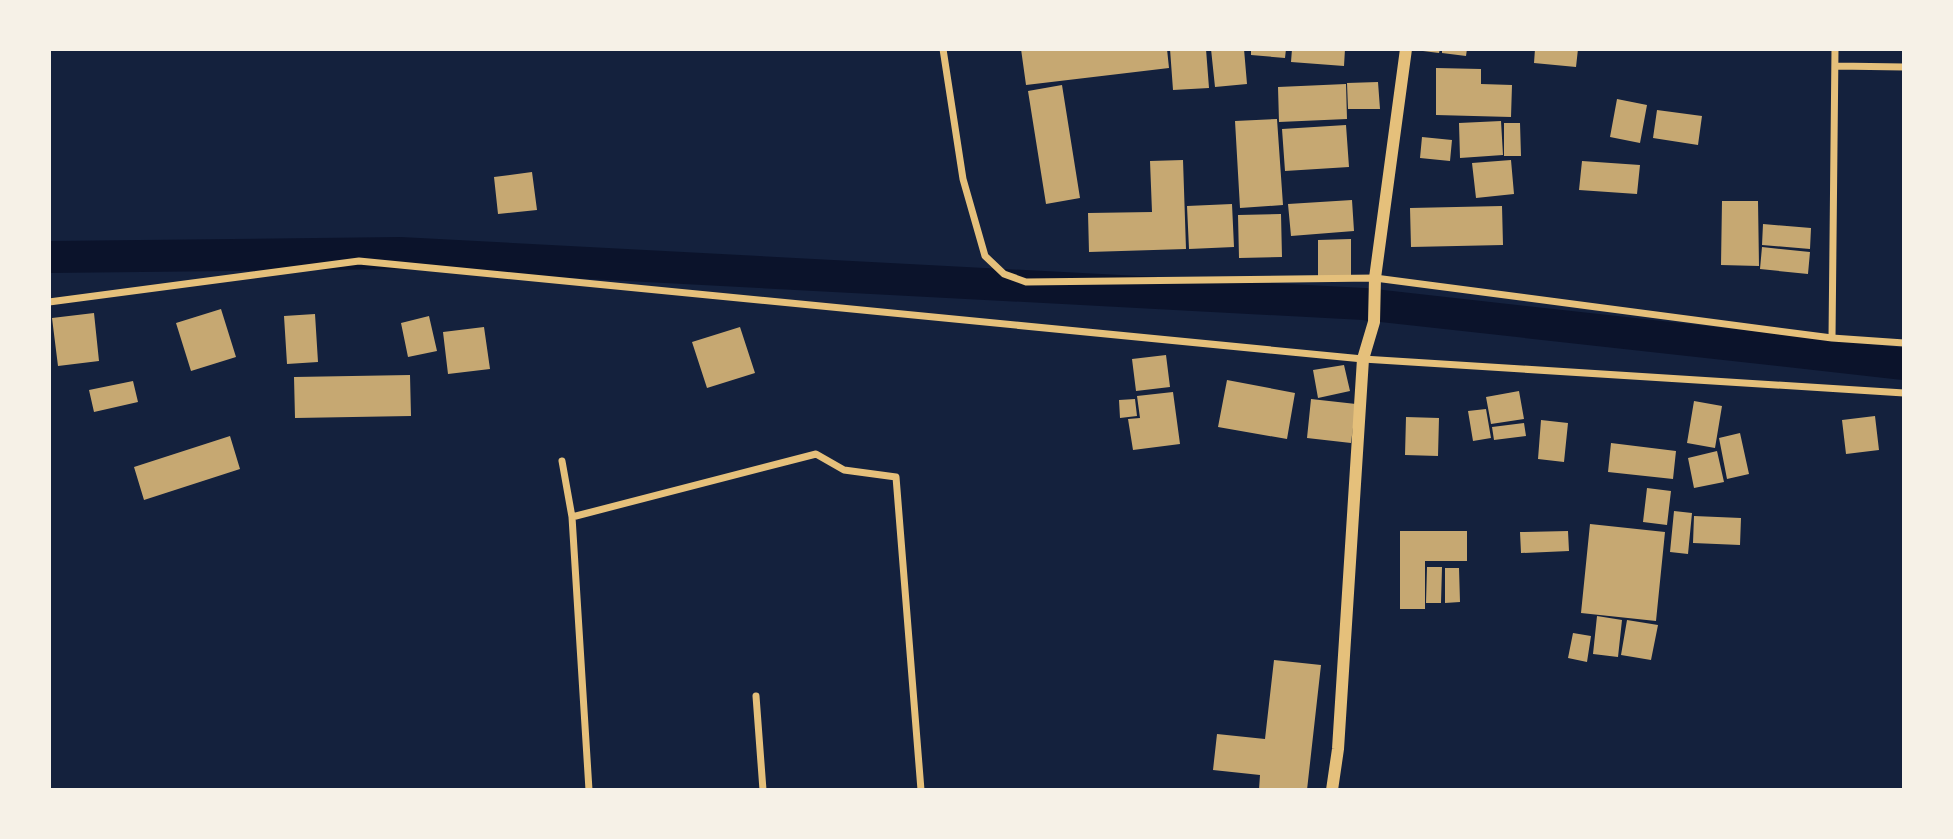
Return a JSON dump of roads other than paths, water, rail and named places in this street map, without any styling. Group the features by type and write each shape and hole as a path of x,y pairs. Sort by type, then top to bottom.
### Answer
{"street":[{"path":"943,49 963,179 985,256 1004,274 1026,282 1375,278 1832,338 1904,343"},
{"path":"1332,790 1339,735 1363,359 1374,323 1375,278 1406,49"},
{"path":"1832,338 1835,49"},
{"path":"1836,66 1904,67"},
{"path":"49,302 359,261 1363,359 1904,393"},
{"path":"572,517 816,454 844,470 896,477 921,790"},
{"path":"562,461 572,517 589,790"},
{"path":"755,696 763,790"}],"waterway":[{"path":"49,257 400,253 1364,304 1904,364"}]}
